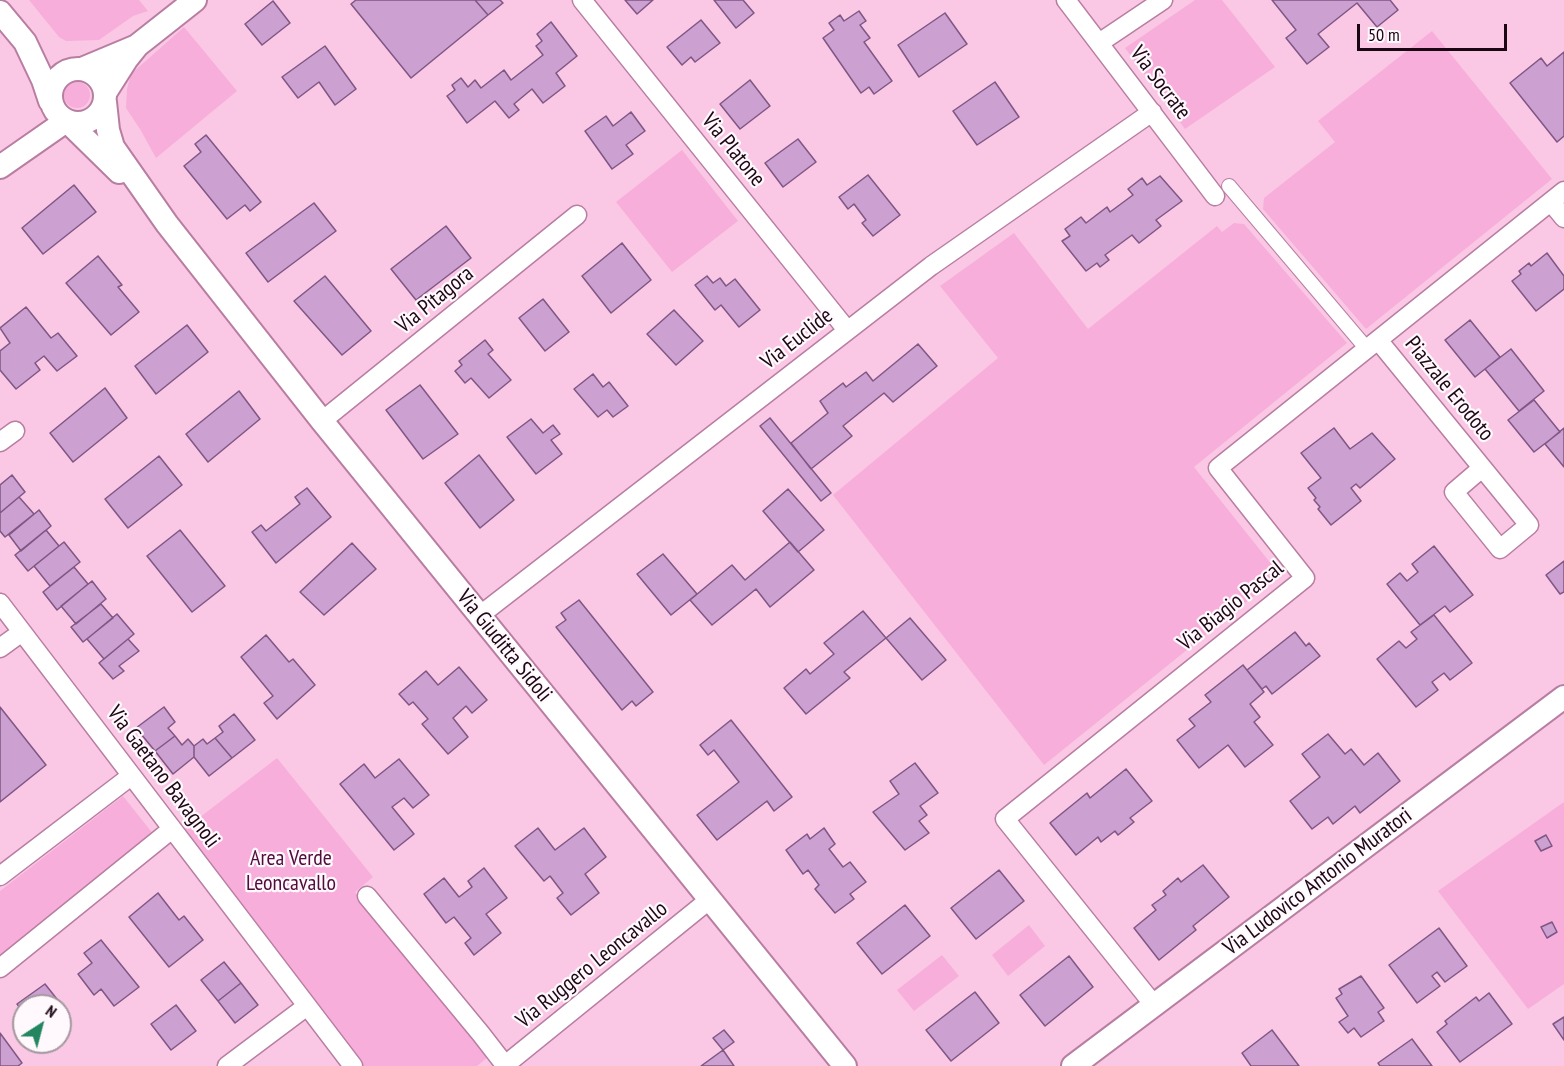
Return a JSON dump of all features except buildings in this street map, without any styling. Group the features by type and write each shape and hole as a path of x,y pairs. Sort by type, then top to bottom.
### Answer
{"street":[{"path":"138,45 80,69 65,72 58,77 50,93 59,113 78,124 96,117 126,60 138,45 195,0"},
{"name":"Via Platone","path":"582,0 847,330"},
{"name":"Via Socrate","path":"1066,0 1152,112 1222,190"},
{"path":"1099,44 1163,0"},
{"name":"Via Giuditta Sidoli","path":"0,12 25,42 59,113 116,169 167,224"},
{"name":"Via Giuditta Sidoli","path":"25,42 98,77 105,97 108,130 113,147 167,224 322,421 845,1066"},
{"name":"Via Euclide","path":"480,616 931,266 1152,112"},
{"path":"2,165 59,113"},
{"path":"1222,190 1372,345"},
{"path":"1558,197 1564,218"},
{"name":"Via Biagio Pascal","path":"1154,1005 1005,819 1305,578 1218,468 1558,197"},
{"name":"Via Pitagora","path":"322,421 577,215"},
{"name":"Piazzale Erodoto","path":"1372,345 1482,468"},
{"path":"0,442 15,431"},
{"name":"Via Gaetano Bavagnoli","path":"0,603 353,1066"},
{"path":"0,648 22,632"},
{"name":"Via Ludovico Antonio Muratori","path":"1073,1066 1564,697"},
{"path":"0,876 131,776"},
{"path":"0,968 172,829"},
{"path":"367,896 505,1066"},
{"name":"Via Ruggero Leoncavallo","path":"505,1066 709,900"},
{"path":"226,1066 307,1006"}],"green space":[{"path":"29,0 139,0 148,11 133,16 99,40 66,41 59,37"},
{"path":"1195,0 1222,0 1275,67 1185,129 1125,48"},
{"path":"184,27 237,91 156,158 126,108 127,89 131,74"},
{"path":"1432,31 1552,179 1366,329 1263,209 1264,198 1335,142 1318,121"},
{"path":"77,82 86,86 90,95 86,104 77,108 68,104 64,95 68,86"},
{"path":"682,150 738,221 672,272 616,202"},
{"path":"1234,223 1244,224 1347,343 1194,467 1280,575 1044,765 833,495 998,358 940,286 1014,233 1088,329 1217,226 1222,232"},
{"name":"Area Verde Leoncavallo","path":"277,758 373,877 355,892 488,1057 477,1066 363,1066 182,831"},
{"path":"123,796 154,835 0,958 0,891"},
{"path":"1564,802 1564,984 1528,1009 1438,891"},
{"path":"1029,925 1045,946 1008,976 992,955"},
{"path":"942,955 959,976 914,1011 897,990"}]}
